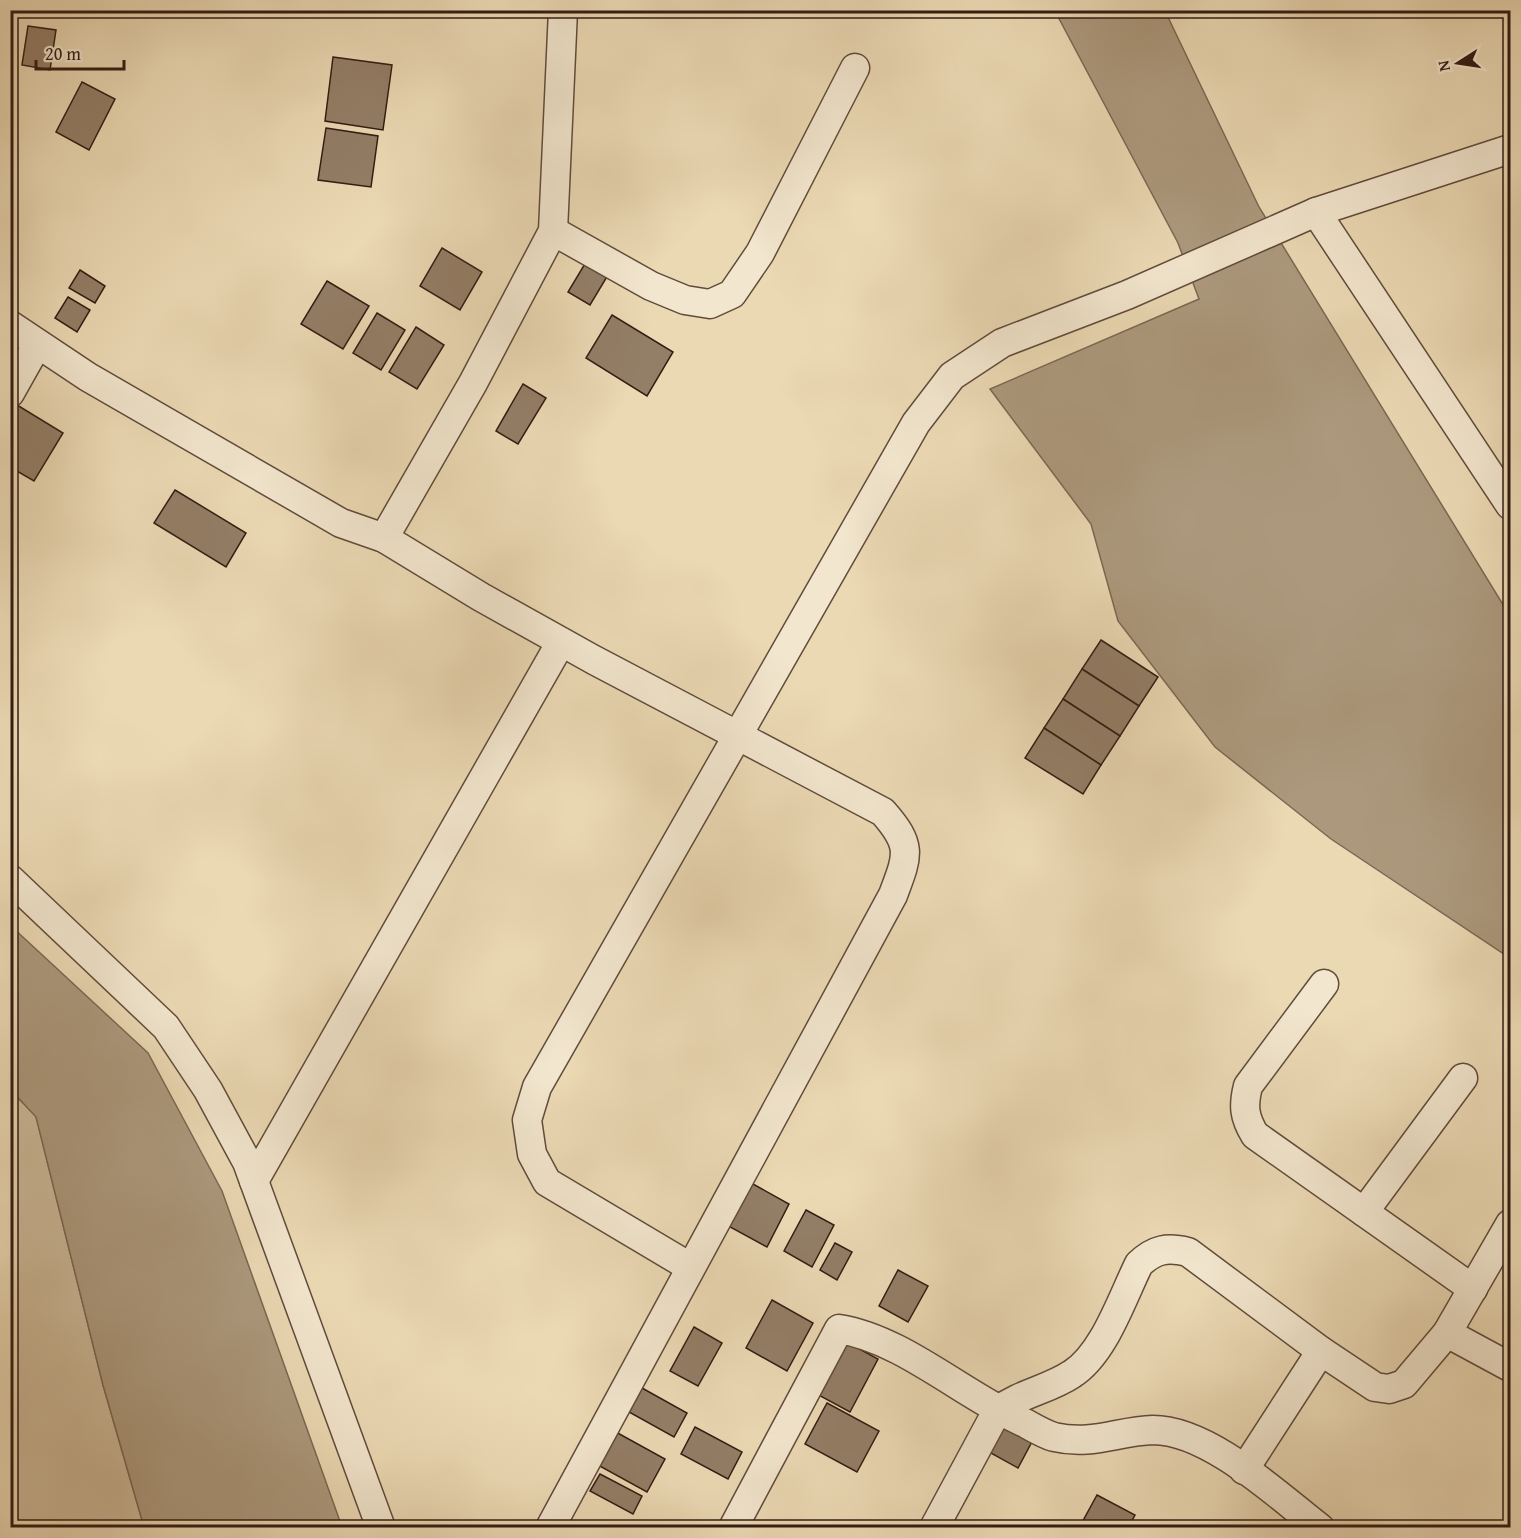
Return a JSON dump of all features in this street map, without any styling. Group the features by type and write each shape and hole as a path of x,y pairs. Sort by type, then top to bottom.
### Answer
{"street":[{"path":"384,538 473,383 553,231 557,12"},
{"path":"553,231 651,286 685,300 710,304 732,294 760,253 855,68"},
{"path":"690,1267 547,1182 532,1154 527,1120 537,1086 740,735 916,423 952,376 1002,342 1176,273 1316,212 1510,149"},
{"path":"1316,212 1510,505"},
{"path":"10,326 88,377 341,523 384,538 561,642 883,812 902,833 905,862 893,895 550,1527"},
{"path":"10,393 37,345"},
{"path":"254,1181 561,642"},
{"path":"10,879 166,1027 208,1090 248,1162 381,1527"},
{"path":"1324,984 1248,1086 1243,1106 1246,1121 1255,1135 1473,1289"},
{"path":"1364,1212 1463,1078"},
{"path":"934,1527 997,1411 1014,1398 1072,1375 1093,1358 1139,1264 1151,1252 1171,1248 1188,1252 1375,1387 1389,1389 1404,1384 1447,1334 1510,1224"},
{"path":"733,1527 839,1329 879,1339 997,1411 1053,1437 1093,1441 1153,1430 1182,1434 1216,1449 1320,1527"},
{"path":"1447,1334 1510,1367"},
{"path":"1244,1470 1321,1350"}],"shaded area":[{"path":"1055,11 1165,11 1259,207 1510,616 1510,958 1331,839 1215,747 1118,621 1091,524 990,389 1199,299 1178,243"},
{"path":"11,926 148,1053 222,1191 342,1527 144,1527 103,1385 36,1117 11,1090"},
{"path":"10,1090 36,1116 103,1385 144,1527 11,1527"}],"building":[{"path":"28,26 56,30 50,70 22,65"},
{"path":"333,57 392,65 383,130 325,121"},
{"path":"82,82 115,99 89,150 56,132"},
{"path":"326,128 378,136 371,187 318,180"},
{"path":"442,248 482,272 460,310 420,286"},
{"path":"589,257 611,270 590,305 568,292"},
{"path":"80,270 105,286 95,303 69,288"},
{"path":"327,281 369,306 343,349 301,324"},
{"path":"68,297 90,310 77,332 55,318"},
{"path":"377,313 405,330 381,370 353,353"},
{"path":"612,315 673,352 647,396 586,358"},
{"path":"416,327 444,345 417,389 389,372"},
{"path":"523,384 546,398 518,444 496,431"},
{"path":"17,405 63,433 34,481 10,467 10,416"},
{"path":"175,490 246,533 226,567 154,523"},
{"path":"1101,640 1158,677 1139,706 1082,669"},
{"path":"1082,669 1139,706 1120,736 1063,699"},
{"path":"1063,699 1120,736 1101,765 1044,728"},
{"path":"1044,728 1101,765 1083,794 1025,758"},
{"path":"744,1179 789,1204 767,1247 721,1222"},
{"path":"806,1210 834,1225 812,1267 784,1251"},
{"path":"835,1243 852,1252 837,1280 820,1270"},
{"path":"898,1270 928,1286 908,1322 879,1306"},
{"path":"772,1300 813,1323 787,1371 746,1348"},
{"path":"694,1327 722,1343 698,1386 670,1371"},
{"path":"841,1339 878,1359 850,1412 813,1392"},
{"path":"642,1388 687,1413 674,1437 629,1412"},
{"path":"827,1403 879,1431 857,1472 805,1444"},
{"path":"1006,1420 1035,1436 1018,1468 989,1452"},
{"path":"695,1427 742,1452 728,1479 681,1454"},
{"path":"614,1431 665,1459 647,1492 596,1464"},
{"path":"600,1474 642,1496 633,1514 590,1491"},
{"path":"1097,1495 1135,1515 1128,1528 1079,1528"}]}
